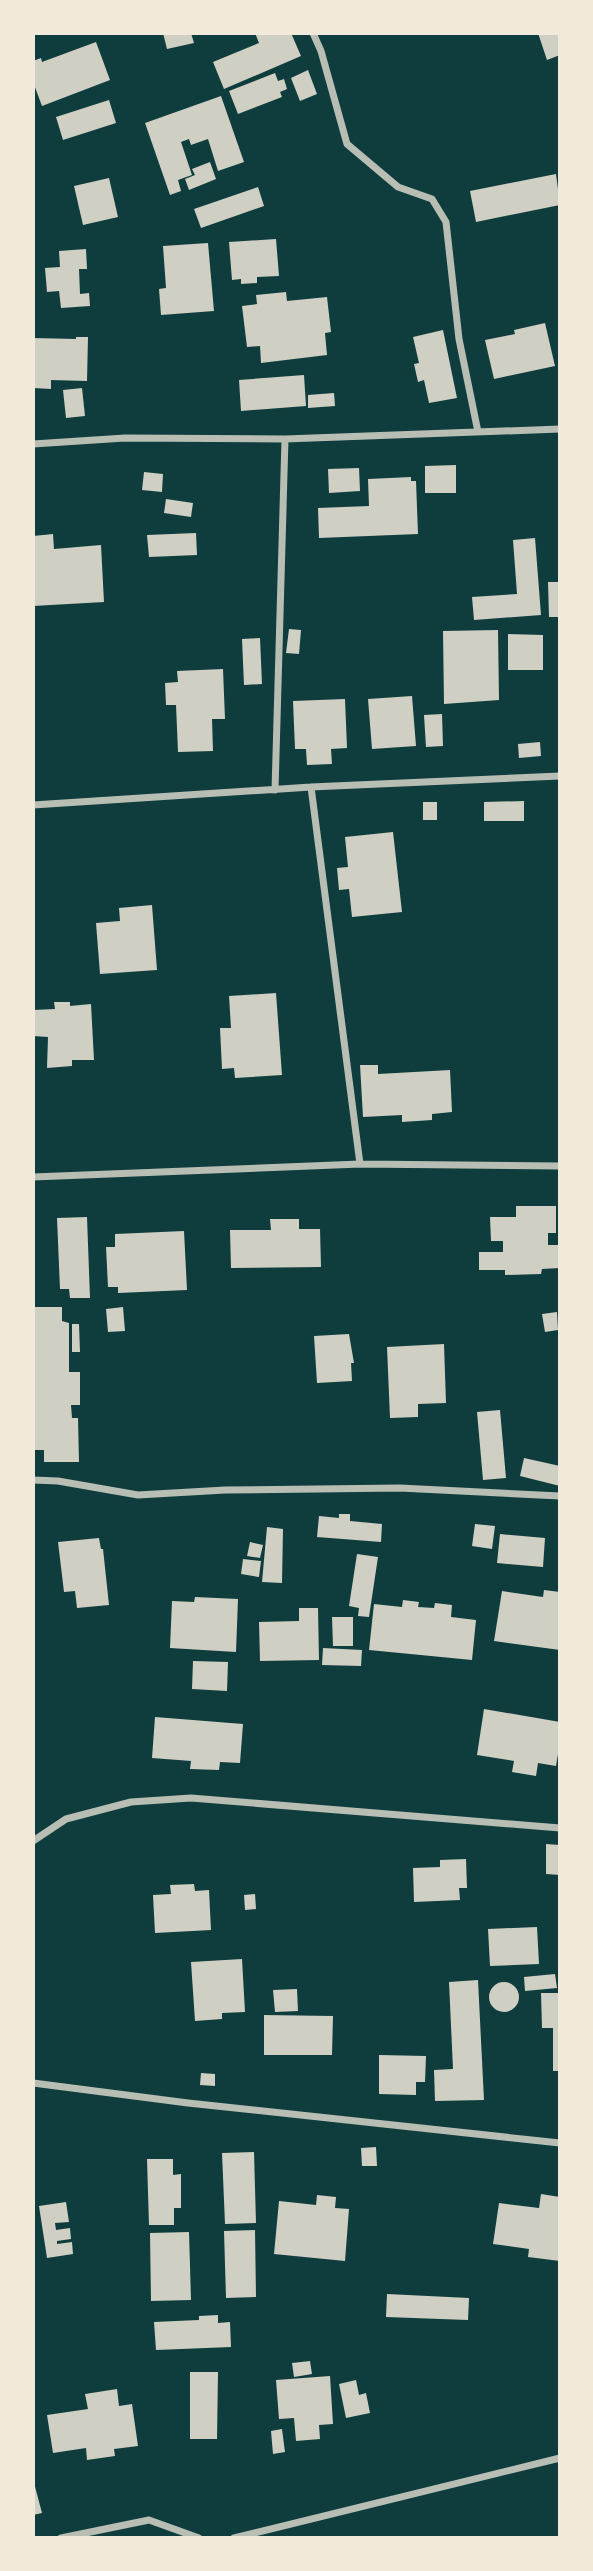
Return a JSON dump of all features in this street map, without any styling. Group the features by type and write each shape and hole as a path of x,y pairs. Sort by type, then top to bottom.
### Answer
{"street":[{"path":"313,33 321,51 347,144 398,187 432,199 446,222 459,339 478,432"},
{"path":"33,444 125,438 285,439 560,429"},
{"path":"275,790 285,439"},
{"path":"33,805 311,787 560,776"},
{"path":"311,787 360,1164"},
{"path":"33,1177 360,1164 560,1166"},
{"path":"33,1480 58,1481 138,1496 225,1490 400,1488 560,1496"},
{"path":"33,1841 66,1819 131,1802 191,1798 560,1828"},
{"path":"33,2082 188,2103 560,2143"},
{"path":"234,2538 560,2458"},
{"path":"61,2538 149,2520 199,2538"}],"building":[{"path":"163,33 191,33 194,43 167,49"},
{"path":"255,33 291,33 301,56 224,89 213,62 259,43"},
{"path":"538,33 560,33 560,55 547,60"},
{"path":"96,42 110,80 42,106 33,82 33,61 41,58 42,62"},
{"path":"308,70 317,94 300,101 291,78"},
{"path":"275,73 278,81 284,79 287,89 280,92 282,97 238,114 229,91"},
{"path":"221,96 244,162 218,171 208,139 191,145 189,139 181,142 192,175 178,180 181,191 170,195 145,123"},
{"path":"109,100 116,123 63,140 56,117"},
{"path":"210,162 216,179 189,190 185,179 195,175 192,169"},
{"path":"556,174 560,205 476,222 470,191"},
{"path":"109,178 118,217 83,225 74,186"},
{"path":"258,187 264,206 201,228 194,209"},
{"path":"276,239 279,276 257,277 257,283 241,284 241,279 232,280 229,242"},
{"path":"208,243 214,311 161,315 159,289 166,288 163,246"},
{"path":"86,249 87,269 79,269 80,294 89,293 90,306 61,308 59,291 47,292 45,268 60,267 59,251"},
{"path":"286,292 287,301 327,297 331,332 325,333 327,355 261,363 260,346 247,347 242,306 257,304 256,295"},
{"path":"545,323 555,366 494,379 485,340 515,334 514,330"},
{"path":"443,330 457,398 429,403 424,380 418,382 414,364 419,363 413,337"},
{"path":"88,337 87,381 51,380 51,389 33,388 33,338"},
{"path":"304,375 306,406 241,411 239,380"},
{"path":"82,388 85,416 66,418 63,390"},
{"path":"334,393 335,406 308,408 308,395"},
{"path":"456,465 456,493 425,493 425,466"},
{"path":"359,468 360,491 329,493 328,469"},
{"path":"144,472 163,474 162,492 142,490"},
{"path":"411,477 411,481 416,481 418,534 319,538 318,508 369,506 368,479"},
{"path":"166,499 193,503 191,517 164,513"},
{"path":"196,533 197,555 149,557 147,535"},
{"path":"53,534 54,549 101,545 104,602 33,606 33,536"},
{"path":"535,538 541,615 474,620 472,597 517,594 513,540"},
{"path":"548,582 560,582 560,617 549,617"},
{"path":"289,629 301,630 299,654 286,653"},
{"path":"498,630 499,700 444,704 443,631"},
{"path":"508,634 543,635 543,670 508,670"},
{"path":"260,638 262,684 244,685 242,639"},
{"path":"223,669 225,719 212,719 213,751 178,752 176,705 166,705 165,683 178,682 177,671"},
{"path":"412,696 416,746 372,749 368,699"},
{"path":"345,699 347,748 331,749 332,764 307,765 306,749 295,749 293,701"},
{"path":"442,714 443,746 426,747 424,715"},
{"path":"540,742 541,756 519,758 518,744"},
{"path":"524,801 524,821 484,821 484,802"},
{"path":"423,802 437,802 437,820 423,820"},
{"path":"393,832 402,912 352,917 349,889 339,890 337,868 348,867 345,837"},
{"path":"152,905 157,970 100,974 96,923 120,921 119,908"},
{"path":"276,993 282,1075 235,1078 234,1068 222,1069 220,1028 231,1028 229,996"},
{"path":"54,1002 70,1002 70,1006 91,1004 94,1060 72,1060 72,1066 47,1068 48,1037 33,1036 33,1010 55,1009"},
{"path":"360,1065 378,1065 378,1074 450,1070 452,1112 432,1114 432,1120 402,1122 402,1115 363,1117"},
{"path":"516,1206 556,1206 556,1233 548,1233 548,1245 560,1245 560,1268 542,1269 541,1274 505,1275 505,1270 479,1270 479,1252 503,1252 503,1241 491,1241 490,1217 516,1217"},
{"path":"87,1217 90,1298 70,1298 69,1289 60,1289 57,1218"},
{"path":"270,1219 299,1219 299,1229 320,1229 321,1267 231,1268 230,1230 271,1230"},
{"path":"184,1231 187,1290 118,1293 118,1287 108,1287 106,1247 115,1247 115,1234"},
{"path":"33,1307 62,1307 62,1321 69,1323 69,1372 80,1372 80,1405 71,1405 72,1418 78,1418 79,1462 44,1462 44,1450 33,1450"},
{"path":"123,1307 125,1331 108,1332 106,1309"},
{"path":"557,1312 558,1330 545,1332 542,1314"},
{"path":"72,1324 79,1324 80,1352 72,1352"},
{"path":"349,1334 354,1363 351,1363 352,1381 317,1383 314,1336"},
{"path":"444,1344 446,1403 418,1404 418,1417 390,1418 387,1347"},
{"path":"500,1410 506,1478 483,1480 477,1412"},
{"path":"524,1458 560,1466 560,1486 520,1476"},
{"path":"339,1514 350,1514 350,1521 382,1524 381,1542 317,1537 319,1516 339,1518"},
{"path":"475,1524 495,1526 492,1549 472,1546"},
{"path":"267,1527 283,1529 282,1583 262,1582"},
{"path":"500,1534 545,1538 543,1567 497,1563"},
{"path":"99,1538 103,1549 109,1605 77,1608 75,1591 64,1592 58,1542"},
{"path":"250,1542 263,1545 260,1558 247,1556"},
{"path":"357,1554 378,1557 369,1617 358,1616 359,1608 349,1606"},
{"path":"243,1559 261,1561 259,1577 241,1574"},
{"path":"544,1590 560,1592 560,1650 494,1641 502,1591 543,1597"},
{"path":"195,1597 238,1599 236,1652 170,1648 172,1601 194,1602"},
{"path":"403,1600 419,1602 418,1607 434,1608 435,1603 452,1605 451,1617 476,1620 472,1660 369,1650 374,1604 402,1607"},
{"path":"299,1608 318,1608 319,1660 260,1661 259,1622 299,1621"},
{"path":"332,1617 353,1617 353,1646 333,1646"},
{"path":"323,1648 362,1650 361,1666 322,1665"},
{"path":"193,1661 228,1662 227,1691 192,1689"},
{"path":"484,1709 560,1722 556,1766 538,1763 536,1776 512,1772 514,1761 477,1755"},
{"path":"155,1717 243,1724 240,1763 220,1762 219,1770 190,1769 191,1761 152,1758"},
{"path":"546,1844 560,1845 560,1875 546,1874"},
{"path":"466,1859 467,1888 459,1888 460,1900 414,1902 413,1868 440,1867 440,1860"},
{"path":"194,1884 195,1891 209,1890 211,1930 155,1933 153,1895 171,1894 170,1885"},
{"path":"255,1894 256,1909 245,1910 244,1895"},
{"path":"537,1927 539,1964 490,1966 488,1929"},
{"path":"242,1959 245,2012 222,2013 222,2019 195,2021 191,1962"},
{"path":"555,1974 557,1988 525,1991 524,1977"},
{"path":"478,1980 484,2100 435,2101 434,2070 453,2069 449,1982"},
{"path":"504,1982 515,1986 519,1997 515,2008 504,2012 493,2008 489,1997 493,1986"},
{"path":"297,1989 298,2011 275,2012 273,1990"},
{"path":"541,1993 560,1993 560,2071 553,2071 553,2028 542,2028"},
{"path":"264,2015 333,2016 332,2055 264,2055"},
{"path":"379,2055 426,2056 425,2082 416,2082 416,2095 379,2094"},
{"path":"201,2073 215,2074 215,2086 200,2085"},
{"path":"376,2147 377,2166 362,2166 361,2148"},
{"path":"254,2152 256,2223 225,2224 222,2153"},
{"path":"147,2159 173,2159 173,2175 181,2174 181,2208 174,2208 174,2225 149,2225"},
{"path":"541,2194 560,2197 560,2261 528,2257 529,2249 493,2244 499,2203 539,2208"},
{"path":"317,2195 336,2197 335,2208 349,2209 345,2261 274,2254 279,2201 316,2205"},
{"path":"66,2202 69,2222 55,2223 56,2230 70,2228 71,2239 57,2241 57,2244 72,2242 73,2254 47,2258 39,2206"},
{"path":"255,2230 256,2297 226,2298 224,2231"},
{"path":"189,2232 191,2300 151,2301 150,2233"},
{"path":"387,2294 469,2298 468,2320 386,2317"},
{"path":"218,2315 218,2323 230,2322 231,2347 156,2350 154,2322 199,2320 199,2316"},
{"path":"310,2361 312,2374 294,2377 292,2363"},
{"path":"190,2372 218,2372 217,2439 190,2439"},
{"path":"330,2376 333,2424 319,2425 320,2439 296,2441 294,2418 279,2419 276,2380"},
{"path":"356,2380 359,2395 366,2393 370,2413 346,2418 339,2384"},
{"path":"117,2389 119,2406 132,2404 138,2446 114,2449 115,2456 87,2460 86,2448 53,2453 47,2415 88,2409 85,2394"},
{"path":"282,2429 285,2452 273,2454 271,2431"},
{"path":"33,2479 42,2513 33,2515"}]}
